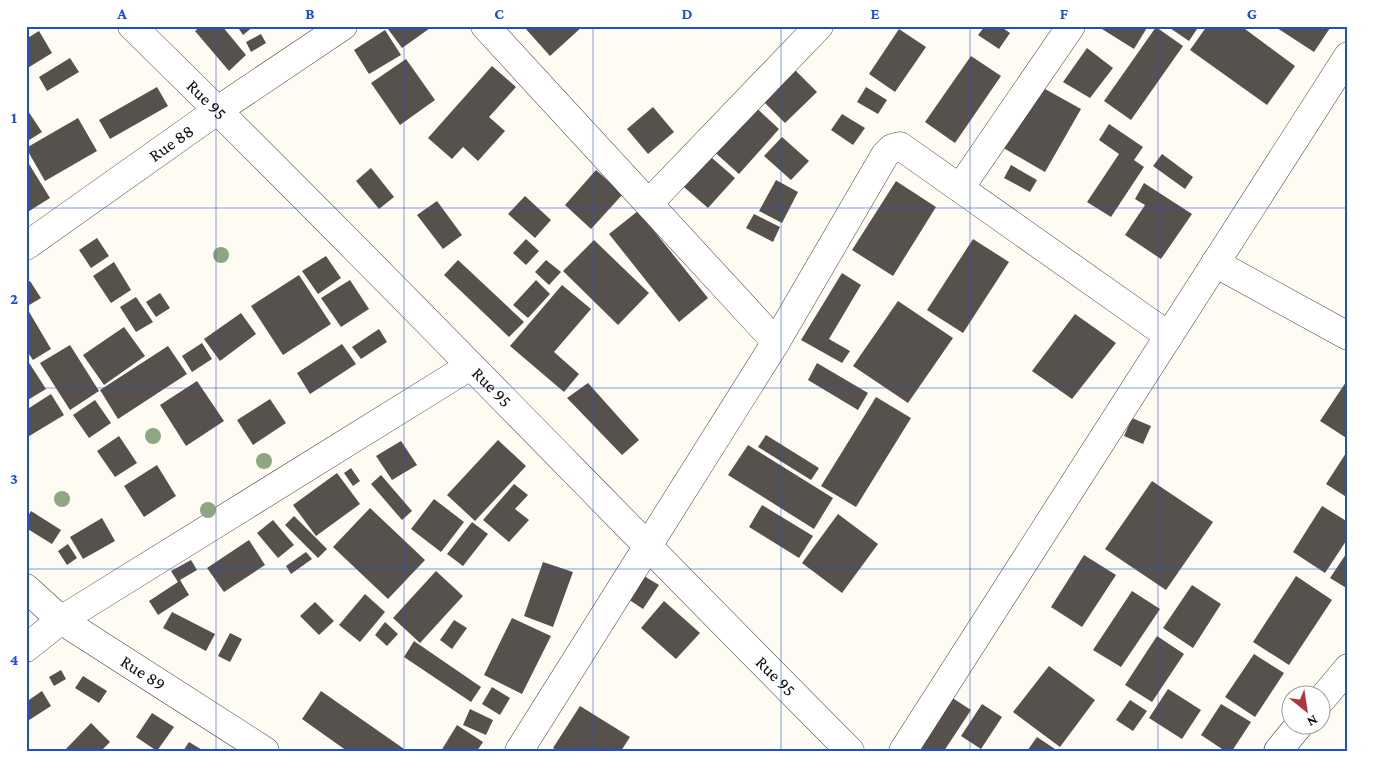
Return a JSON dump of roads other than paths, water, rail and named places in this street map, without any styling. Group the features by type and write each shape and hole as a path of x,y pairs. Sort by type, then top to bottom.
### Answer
{"street":[{"name":"Rue 95","path":"132,26 218,110 647,548 850,751"},
{"name":"Rue 88","path":"26,246 218,110 343,26"},
{"path":"485,26 776,342"},
{"path":"648,203 819,26"},
{"path":"960,188 1071,26"},
{"path":"903,751 1348,56"},
{"path":"519,751 776,342 885,155 892,148 900,146 1169,336"},
{"path":"1215,263 1348,336"},
{"path":"26,648 61,620 470,366"},
{"name":"Rue 89","path":"26,588 61,620 265,751"},
{"path":"1332,687 1348,668"},
{"path":"1278,751 1292,734"}]}
